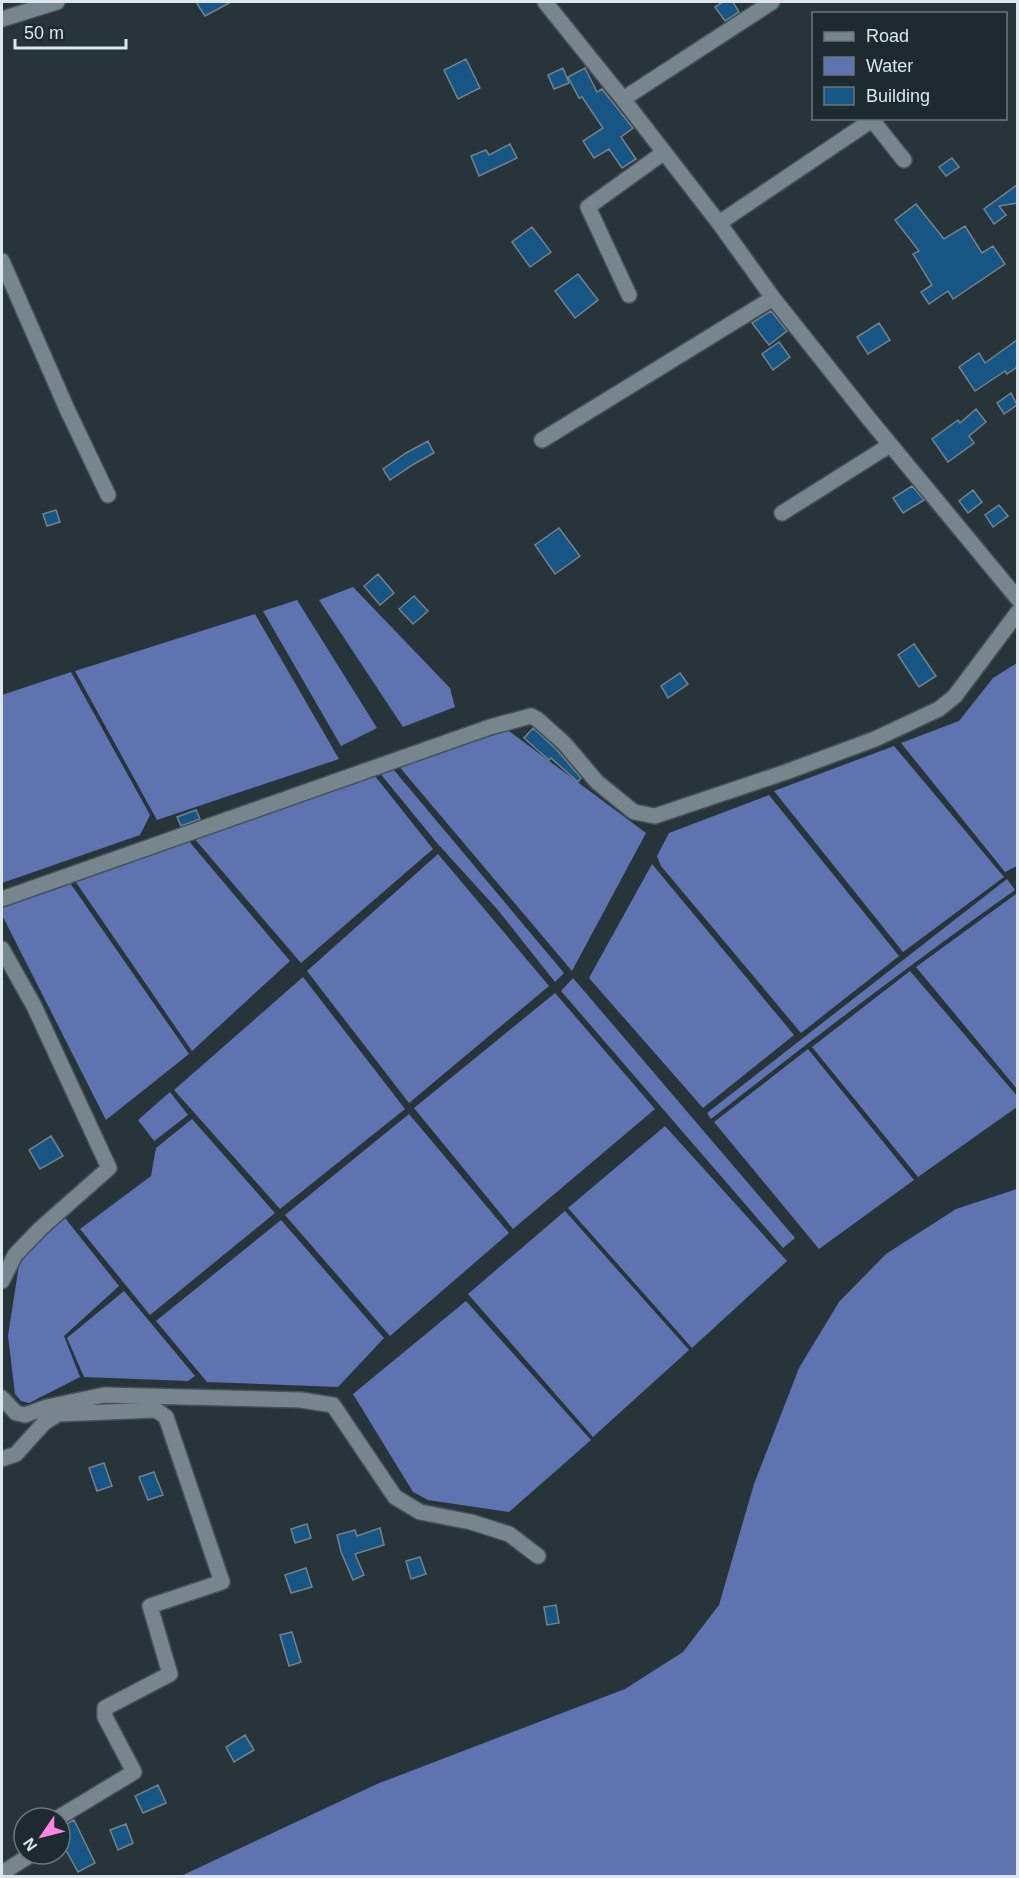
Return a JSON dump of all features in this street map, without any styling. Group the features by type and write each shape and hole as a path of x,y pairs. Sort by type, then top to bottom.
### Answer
{"street":[{"path":"2,19 57,2"},
{"path":"544,2 623,99 774,298 890,445 1016,593"},
{"path":"623,99 772,2"},
{"path":"719,223 872,120 904,160"},
{"path":"629,295 588,207 663,153"},
{"path":"2,261 67,410 108,495"},
{"path":"542,440 774,298"},
{"path":"782,513 890,445"},
{"path":"2,899 490,727 531,716 564,743 597,782 634,812 655,816 875,739 939,709 955,696 1017,612"},
{"path":"2,949 34,1006 109,1168 41,1228 15,1255 2,1281"},
{"path":"2,1398 16,1413 25,1414 104,1395 301,1400 333,1405 395,1497 420,1512 471,1522 509,1534 538,1556"},
{"path":"2,1459 16,1454 44,1423 58,1414 156,1410 166,1417 222,1582 150,1606 170,1674 105,1708 105,1717 134,1772 72,1810"}],"water":[{"path":"353,587 450,688 455,707 403,727 319,600"},
{"path":"297,600 377,728 341,746 263,611"},
{"path":"255,614 339,759 157,820 75,671"},
{"path":"1017,663 1017,866 1005,872 901,743 959,721 993,678"},
{"path":"71,672 150,815 140,835 2,883 2,695"},
{"path":"493,729 509,731 646,833 572,971 397,764"},
{"path":"894,746 1004,877 903,952 774,791"},
{"path":"393,769 564,973 555,982 497,909 437,843 379,772"},
{"path":"375,776 433,849 301,963 193,837"},
{"path":"769,795 899,956 801,1033 661,866 657,856 669,833"},
{"path":"188,840 290,961 192,1051 73,878"},
{"path":"438,854 549,986 409,1103 307,971"},
{"path":"652,864 794,1035 703,1108 589,978"},
{"path":"1007,879 1015,890 862,1002 711,1119 707,1113"},
{"path":"68,880 189,1054 106,1120 2,915 3,904"},
{"path":"1016,894 1018,896 1017,1089 916,967"},
{"path":"910,971 1018,1097 1017,1107 918,1177 812,1047"},
{"path":"303,977 405,1109 280,1209 174,1090"},
{"path":"573,978 795,1238 783,1248 561,991"},
{"path":"555,993 655,1109 513,1229 414,1108"},
{"path":"808,1049 914,1180 819,1249 714,1122"},
{"path":"170,1092 188,1115 154,1141 138,1120"},
{"path":"409,1114 509,1233 390,1336 285,1215"},
{"path":"192,1119 275,1213 150,1315 80,1229 151,1176 156,1148"},
{"path":"665,1126 787,1261 692,1348 568,1208"},
{"path":"1017,1189 1017,1876 181,1876 377,1784 625,1689 683,1652 719,1605 754,1484 799,1368 839,1302 886,1254 956,1209"},
{"path":"565,1211 689,1350 593,1437 468,1294"},
{"path":"65,1218 119,1286 64,1336 80,1377 29,1403 21,1401 15,1394 8,1336 20,1258"},
{"path":"281,1220 384,1338 338,1387 207,1382 156,1321"},
{"path":"124,1291 195,1376 188,1381 84,1377 67,1338"},
{"path":"466,1301 591,1440 509,1512 428,1500 413,1492 353,1394"}],"building":[{"path":"196,2 231,2 205,16"},
{"path":"723,2 733,2 739,12 725,21 715,7"},
{"path":"466,59 480,88 458,99 444,70"},
{"path":"563,68 569,83 554,89 548,75"},
{"path":"585,68 597,92 602,89 633,128 621,137 636,159 622,168 609,149 594,158 583,141 603,128 582,97 579,98 568,77"},
{"path":"510,144 517,158 479,176 471,156 486,150 489,155"},
{"path":"952,158 959,167 946,176 939,167"},
{"path":"1017,185 1017,203 999,206 1006,215 994,224 984,209"},
{"path":"916,204 944,239 965,226 982,253 993,246 1005,264 953,299 948,291 929,304 921,292 932,285 913,254 919,251 895,220"},
{"path":"532,227 551,252 530,267 512,242"},
{"path":"578,274 598,300 575,318 555,291"},
{"path":"771,311 787,331 769,345 752,323"},
{"path":"879,323 890,340 868,354 857,337"},
{"path":"1017,340 1017,367 1007,374 1005,371 975,391 959,367 979,353 985,363"},
{"path":"779,342 790,357 773,370 762,354"},
{"path":"1011,393 1017,405 1004,414 997,403"},
{"path":"976,409 986,422 969,436 974,443 948,462 932,439 958,420 960,423"},
{"path":"428,441 434,453 390,480 383,469"},
{"path":"912,486 924,500 903,513 893,498"},
{"path":"973,490 982,502 968,513 959,501"},
{"path":"999,505 1008,516 993,527 985,515"},
{"path":"56,510 60,522 47,526 43,514"},
{"path":"559,528 580,556 555,574 535,545"},
{"path":"378,574 394,593 380,605 364,586"},
{"path":"414,596 428,611 413,624 399,609"},
{"path":"914,644 936,676 919,687 898,655"},
{"path":"680,673 688,684 668,698 661,686"},
{"path":"533,728 557,750 581,778 578,782 524,738"},
{"path":"196,810 200,819 181,826 177,817"},
{"path":"51,1136 63,1156 40,1169 29,1150"},
{"path":"104,1463 112,1486 97,1491 89,1468"},
{"path":"154,1472 163,1495 148,1500 139,1477"},
{"path":"307,1524 311,1538 295,1543 291,1529"},
{"path":"380,1528 384,1545 355,1554 364,1575 353,1580 341,1552 337,1535 355,1530 357,1536"},
{"path":"420,1557 426,1574 411,1579 406,1561"},
{"path":"306,1568 312,1587 291,1593 285,1575"},
{"path":"556,1605 559,1623 547,1625 544,1607"},
{"path":"292,1632 301,1662 289,1666 280,1635"},
{"path":"245,1735 254,1750 234,1762 226,1747"},
{"path":"158,1785 166,1803 143,1813 135,1796"},
{"path":"74,1820 95,1863 78,1872 72,1861 72,1821"},
{"path":"126,1824 133,1843 118,1850 110,1830"}]}
